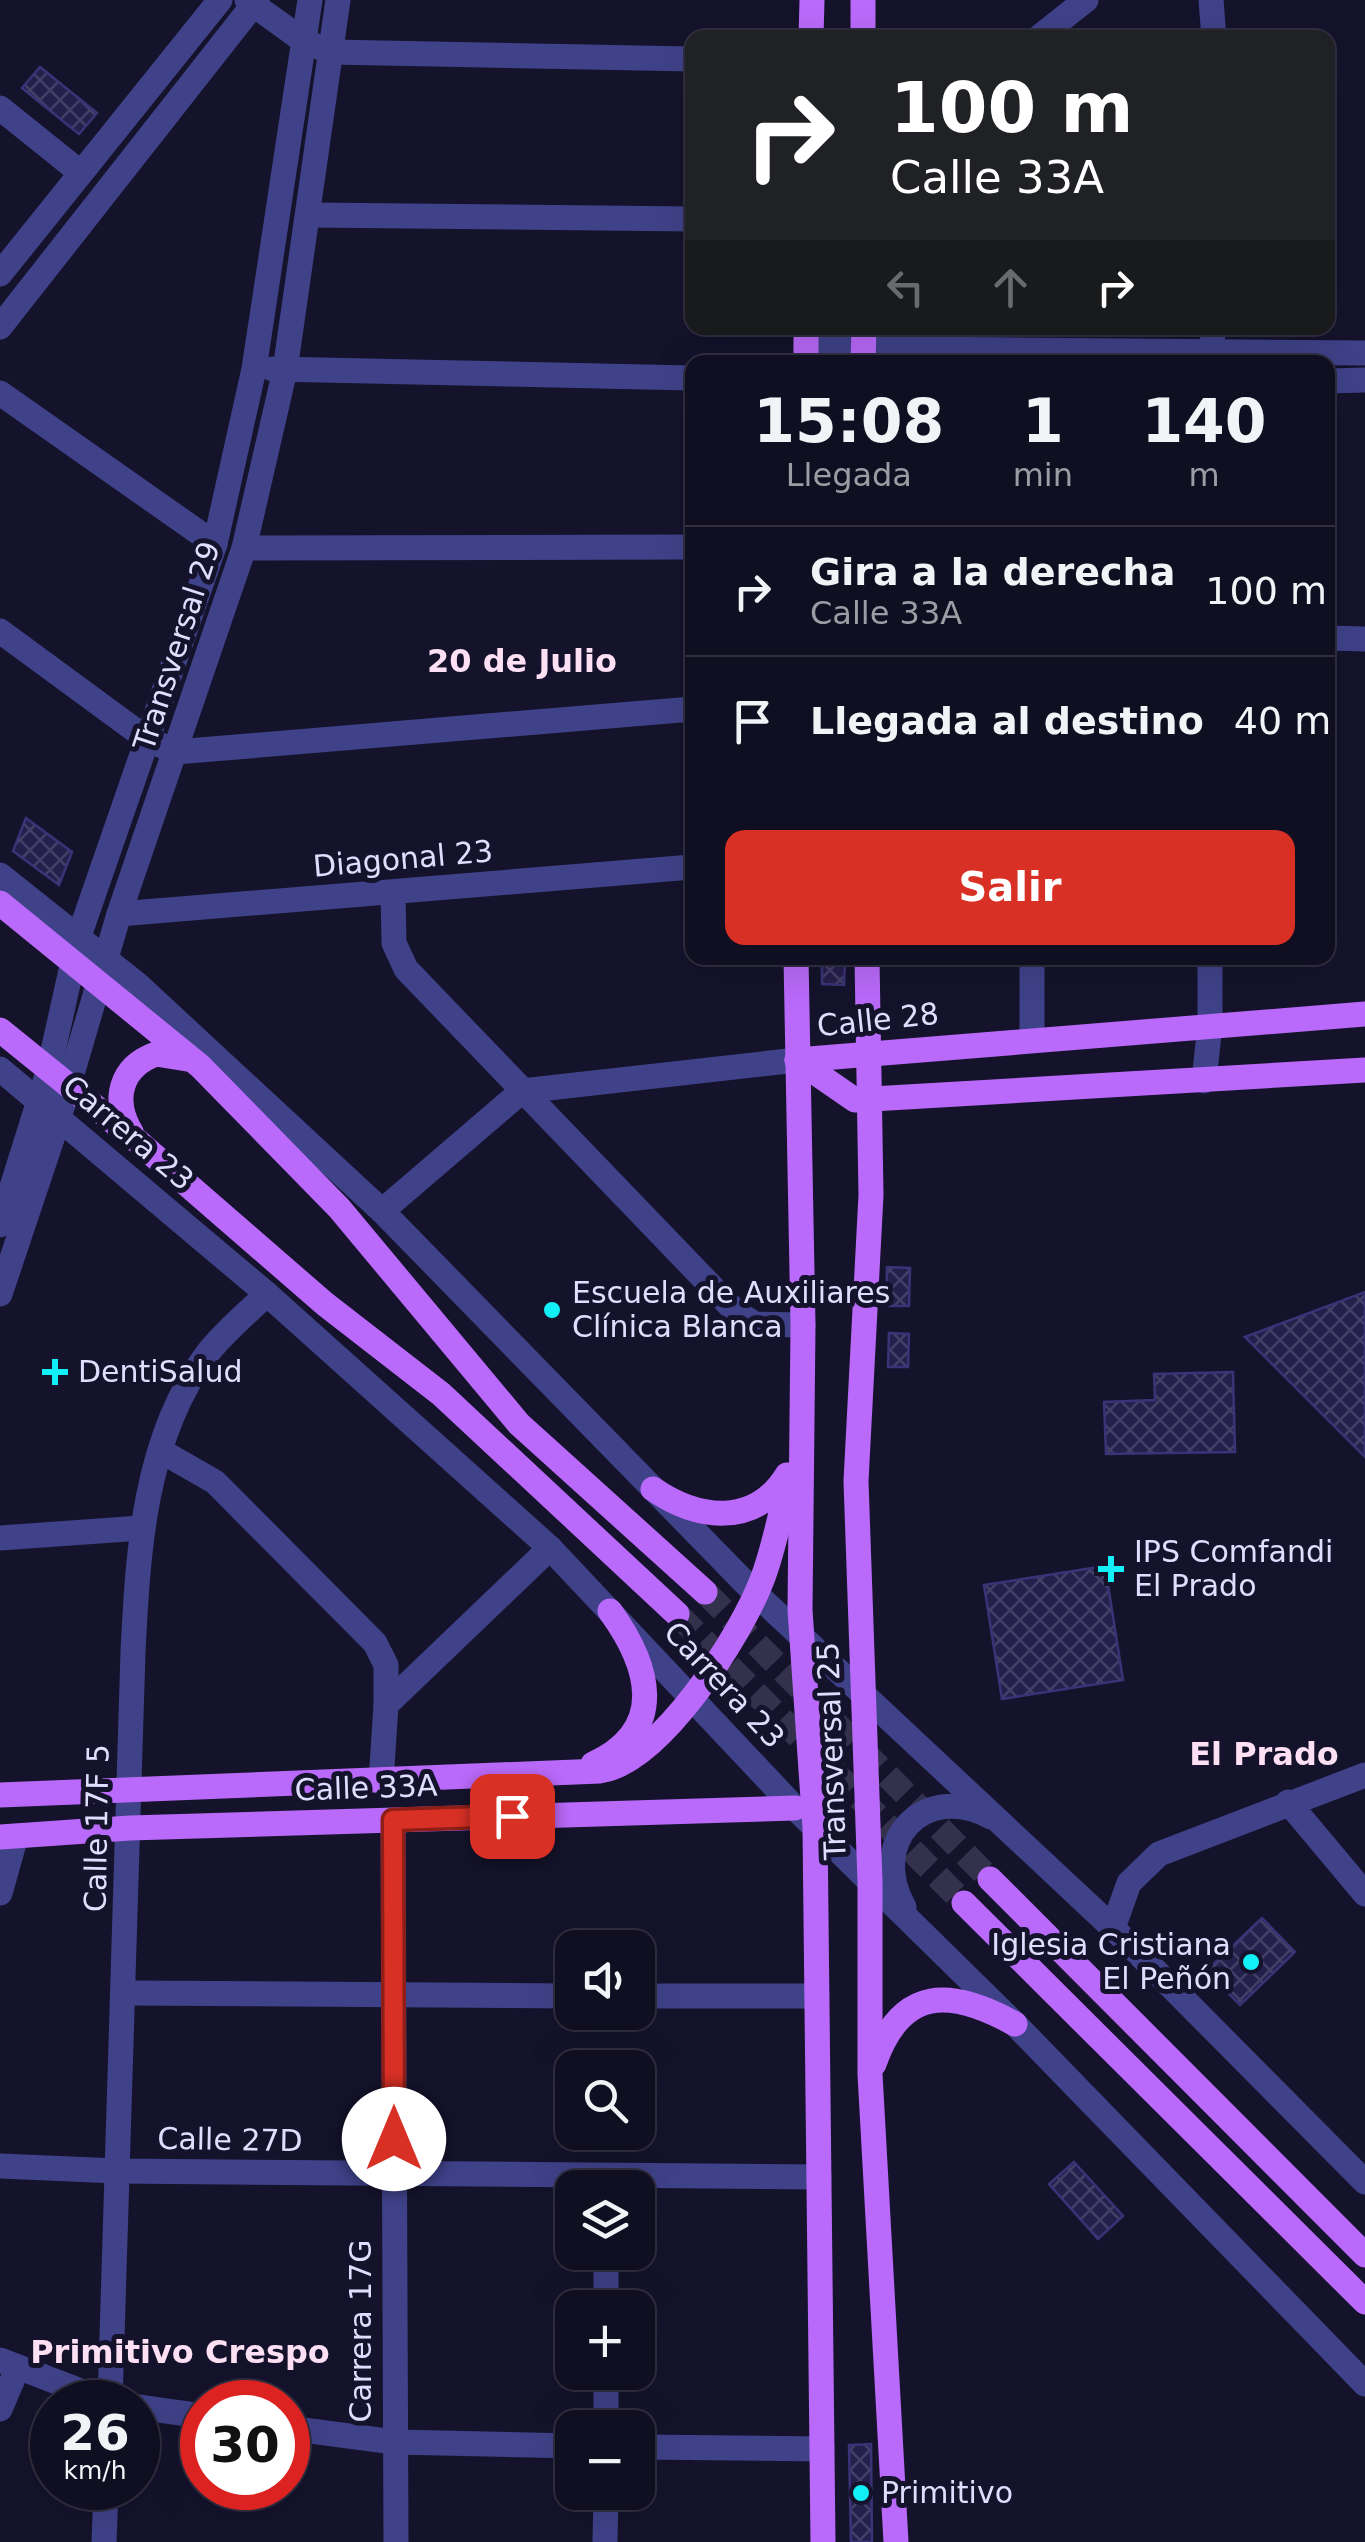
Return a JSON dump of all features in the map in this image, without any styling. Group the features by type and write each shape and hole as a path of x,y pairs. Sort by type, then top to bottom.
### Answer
{"main road":[{"path":"811,30 812,0"},
{"path":"863,0 863,30"},
{"path":"0,903 76,951"},
{"name":"Carrera 23","path":"76,951 98,984 200,1066 352,1223 519,1424 705,1592"},
{"name":"Transversal 25","path":"796,965 803,1325 800,1635 814,1828 823,2542"},
{"name":"Transversal 25","path":"867,965 871,1195 856,1481 870,1882 870,2074 896,2542"},
{"name":"Calle 28","path":"797,1060 1365,1014"},
{"name":"Carrera 23","path":"0,1030 136,1140 325,1304 441,1394 677,1614"},
{"path":"136,1140 120,1106 120,1090 131,1068 161,1053 200,1066"},
{"name":"Calle 28","path":"797,1060 855,1100 1365,1070"},
{"name":"Transversal 25","path":"691,1699 756,1594 800,1426"},
{"path":"654,1488 691,1509 741,1512 771,1495 792,1466"},
{"path":"565,1770 589,1766 618,1750 634,1730 643,1708 642,1662 610,1611"},
{"name":"Calle 33A","path":"0,1795 600,1771 632,1760 666,1730 691,1699"},
{"name":"Calle 33A","path":"8,1837 130,1828 794,1808"},
{"path":"990,1879 1365,2255"},
{"path":"964,1903 1365,2302"},
{"path":"870,2074 889,2030 923,2002 940,1998 964,2000 1015,2024"}],"street":[{"path":"0,274 220,0"},
{"name":"Transversal 29","path":"0,1294 59,1118 59,1077 76,951 215,544 254,368 310,0"},
{"name":"Transversal 29","path":"0,1225 12,1152 39,1100 59,1077 98,984 244,548 285,370 338,0"},
{"path":"1053,30 1086,0"},
{"path":"1211,0 1213,30"},
{"path":"0,327 252,2 304,42 332,52 685,59"},
{"path":"0,108 80,174"},
{"path":"310,215 685,219"},
{"path":"806,346 1212,340 1365,352"},
{"path":"254,368 685,378"},
{"path":"1335,381 1365,380"},
{"path":"0,393 215,544"},
{"path":"244,548 685,547"},
{"path":"0,631 147,739 176,752 685,710"},
{"path":"1335,638 1365,639"},
{"name":"Diagonal 23","path":"119,914 685,868"},
{"name":"Carrera 23","path":"0,875 76,951 106,958 382,1210 756,1594 1113,1928 1365,2182"},
{"path":"394,894 394,943 406,969 736,1312 754,1324 803,1325"},
{"path":"1032,965 1032,1038"},
{"path":"1204,1081 1210,1025 1210,965"},
{"path":"382,1210 522,1091 797,1060"},
{"name":"Carrera 23","path":"0,1069 267,1294 550,1548 794,1808 1015,2024 1365,2384"},
{"name":"Calle 17F 5","path":"110,2380 141,1528 161,1451 184,1394 207,1354 267,1294"},
{"path":"161,1451 215,1482 375,1643 386,1665 381,1782"},
{"path":"0,1538 141,1528"},
{"path":"386,1705 550,1548"},
{"path":"1113,1928 1128,1883 1153,1858 1365,1775"},
{"path":"1288,1802 1365,1894"},
{"path":"924,1934 903,1905 892,1879 892,1853 908,1824 938,1807 961,1806 986,1814 1015,1835"},
{"name":"Carrera 17G","path":"393,1820 396,2542"},
{"path":"0,1893 8,1837"},
{"path":"126,1994 555,1996"},
{"path":"655,1996 817,1996"},
{"name":"Calle 27D","path":"0,2166 555,2179"},
{"name":"Calle 27D","path":"655,2180 819,2177"},
{"path":"0,2410 9,2364 51,2380"},
{"path":"310,2431 394,2442 555,2446"},
{"path":"655,2447 822,2449"},
{"path":"104,2542 105,2510"},
{"path":"606,2510 606,2542"}],"building":[{"path":"40,67 97,113 79,134 22,88"},
{"path":"26,818 72,852 59,885 13,851"},
{"path":"822,965 845,965 844,985 822,984"},
{"path":"887,1267 910,1268 909,1306 886,1306"},
{"path":"1365,1292 1365,1457 1245,1337"},
{"path":"889,1333 909,1334 908,1367 888,1367"},
{"path":"1233,1372 1235,1452 1106,1454 1104,1402 1155,1400 1154,1374"},
{"path":"1105,1566 1123,1680 1002,1699 984,1585"},
{"name":"Iglesia Cristiana El Peñón","path":"1262,1918 1295,1952 1240,2005 1206,1971"},
{"path":"1074,2162 1123,2216 1098,2239 1049,2184"},
{"name":"Primitivo","path":"871,2444 872,2542 851,2542 849,2445"}],"tunnel":[{"path":"705,1592 990,1879"},
{"path":"677,1614 964,1903"}],"place":[{"name":"Escuela de Auxiliares Clínica Blanca","path":"552,1310"},
{"name":"DentiSalud","path":"55,1372"},
{"name":"IPS Comfandi El Prado","path":"1111,1569"},
{"name":"Iglesia Cristiana El Peñón","path":"1251,1962"},
{"name":"Primitivo","path":"861,2493"}],"district":[{"name":"20 de Julio","path":"522,661"},
{"name":"El Prado","path":"1264,1754"},
{"name":"Primitivo Crespo","path":"180,2352"}],"route":[{"path":"394,2139 393,1820 512,1816"}]}
